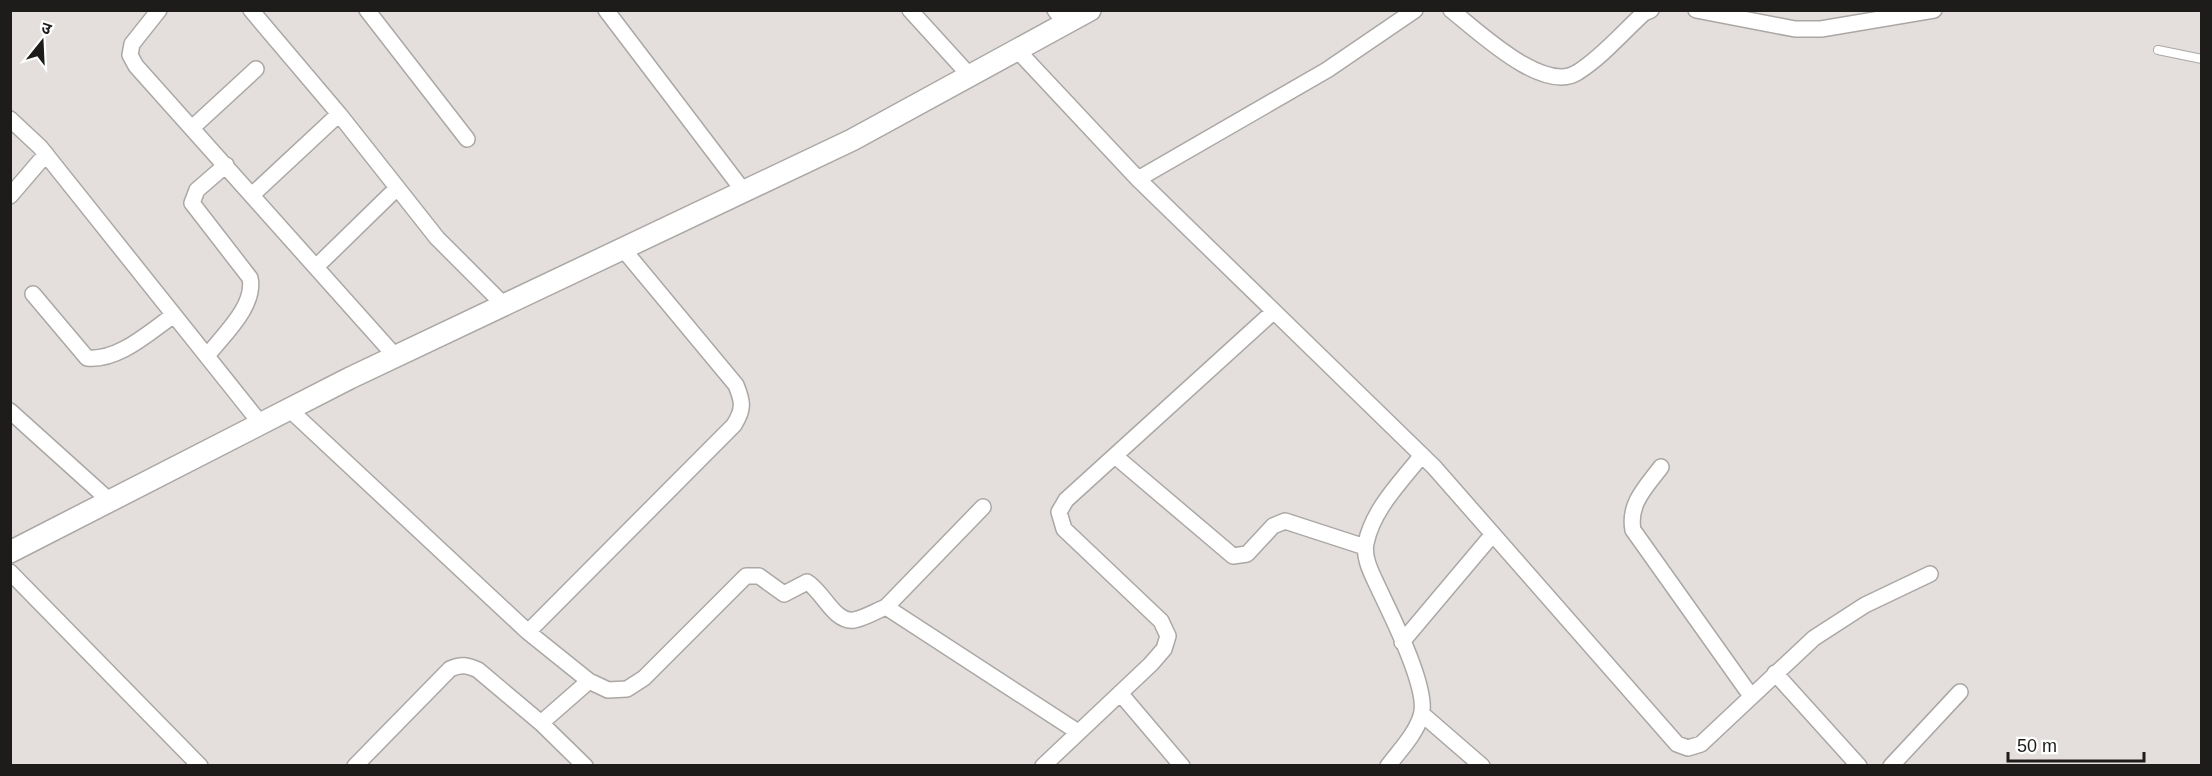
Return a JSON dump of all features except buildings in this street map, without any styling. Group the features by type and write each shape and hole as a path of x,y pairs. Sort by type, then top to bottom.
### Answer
{"main road":[{"path":"10,552 289,409 852,140 1018,51 1060,17 1090,10"}],"street":[{"path":"159,10 132,44 130,55 136,66 396,357"},
{"path":"251,10 339,114 437,238 505,306"},
{"path":"367,10 467,139"},
{"path":"606,10 745,193"},
{"path":"910,10 971,77"},
{"path":"1137,178 1327,70 1415,10"},
{"path":"1451,10 1535,73 1562,78 1577,74 1644,13 1651,10"},
{"path":"1696,10 1795,29 1852,25 1934,10"},
{"path":"1018,51 1137,178 1422,455 1677,744 1689,748 1701,744 1814,638 1865,605 1930,574"},
{"path":"192,128 256,69"},
{"path":"252,195 339,114"},
{"path":"10,119 46,154 261,424"},
{"path":"10,195 46,154"},
{"path":"207,356 243,308 250,297 252,286 250,278 192,203 197,190 226,165"},
{"path":"317,266 396,189"},
{"path":"528,632 734,425 742,411 742,398 736,385 623,249"},
{"path":"33,294 87,358 99,360 112,356 174,315"},
{"path":"1043,765 1164,650 1168,636 1161,621 1064,528 1059,512 1066,500 1273,312"},
{"path":"289,409 528,632 589,681 608,690 627,689 644,678 746,576 759,576 784,594 807,582 814,586 840,616 848,620 855,620 886,608 983,507"},
{"path":"10,411 111,502"},
{"path":"1388,765 1413,733 1422,714 1413,666 1369,568 1365,547 1371,524 1422,455"},
{"path":"1115,456 1233,556 1247,554 1273,526 1285,520 1365,547"},
{"path":"1661,467 1634,503 1630,516 1632,530 1751,696"},
{"path":"1402,642 1493,534"},
{"path":"10,572 200,765"},
{"path":"886,608 1078,732"},
{"path":"355,765 450,669 458,665 467,665 478,670 541,723 585,765"},
{"path":"1775,673 1859,765"},
{"path":"541,723 589,681"},
{"path":"1891,765 1960,692"},
{"path":"1120,693 1182,765"},
{"path":"1422,714 1482,765"}],"lane":[{"path":"2158,50 2202,59"}]}
